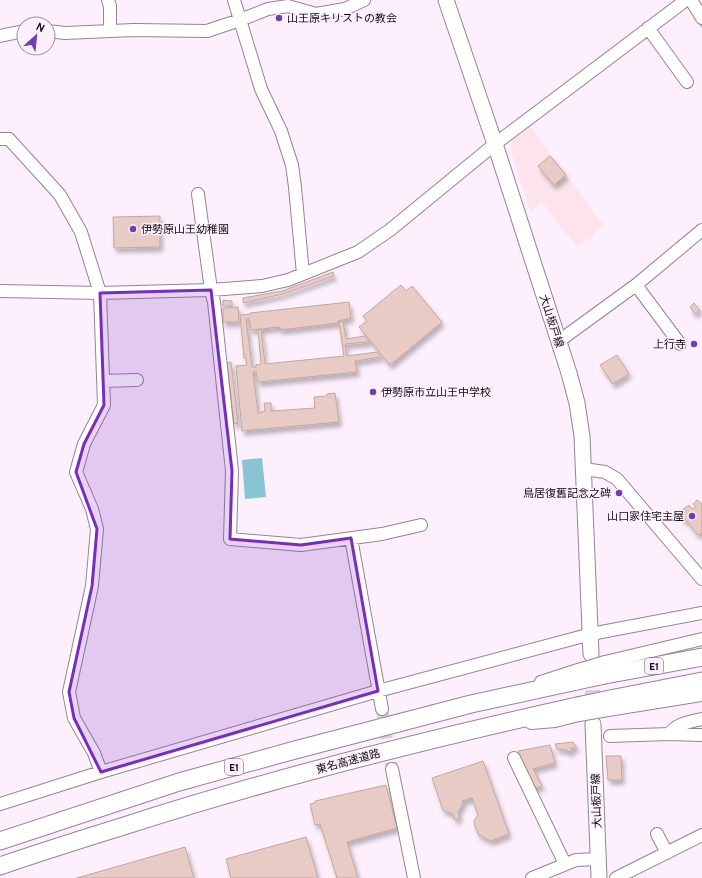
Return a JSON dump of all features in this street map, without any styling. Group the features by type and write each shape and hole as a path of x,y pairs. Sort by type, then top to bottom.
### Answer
{"highway":[{"name":"E1","path":"0,841 180,782 577,676 605,669 702,657"},
{"name":"東名高速道路","path":"0,866 194,804 298,774 468,730 578,711 702,682"}],"main road":[{"name":"大山板戸線","path":"446,0 495,144 559,341 577,404 582,436 584,469 591,654"},
{"name":"大山板戸線","path":"593,724 599,878"}],"street":[{"path":"108,0 110,6 110,31"},
{"path":"234,0 262,89 281,131 292,165 296,187 303,274"},
{"path":"56,32 207,31 268,9 288,6 316,14 344,4 364,0"},
{"path":"0,291 100,293 211,290 262,286 288,280 358,252 390,230 495,144 686,0"},
{"path":"690,0 702,18"},
{"path":"648,28 686,82"},
{"path":"0,36 16,33"},
{"path":"0,139 9,139 60,196 80,232 100,293 104,405 84,444 76,472 92,509 97,529 92,586 69,692 74,718 94,752 101,772"},
{"path":"198,194 211,290 214,302 232,471 230,539 301,545 382,534 420,525"},
{"path":"559,341 636,285 702,230"},
{"path":"636,285 680,344"},
{"path":"103,381 137,380"},
{"path":"584,469 605,472 617,479 702,579"},
{"path":"352,538 382,709"},
{"path":"0,804 101,772 378,691 591,634 702,613"},
{"path":"605,669 702,639"},
{"path":"609,704 702,695"},
{"path":"669,734 673,728 685,723 702,719"},
{"path":"610,736 669,734 702,735"},
{"path":"514,758 565,864"},
{"path":"392,769 414,878"},
{"path":"656,834 667,853"},
{"path":"616,878 702,835"},
{"path":"532,878 576,860 598,859"}],"highlighted area":[{"path":"211,290 232,471 230,539 301,545 351,538 378,691 101,772 74,718 69,692 92,586 97,529 76,472 84,444 104,405 100,293"}],"shaded area":[{"path":"529,125 604,226 577,247 542,202 530,211 511,151 512,140"}],"water":[{"path":"262,458 266,497 245,499 242,460"}],"building":[{"path":"550,156 566,175 554,185 538,166"},
{"path":"160,216 160,247 114,248 113,217"},
{"path":"333,272 334,276 283,294 243,303 243,298 282,291"},
{"path":"401,285 406,291 412,286 442,322 390,365 359,327 367,321 363,316"},
{"path":"223,300 232,301 232,306 223,306"},
{"path":"349,302 351,318 338,321 338,323 280,330 280,327 251,330 249,318 246,319 252,367 256,367 256,365 261,364 258,330 261,329 265,364 344,356 339,322 343,321 346,339 365,336 369,342 345,344 347,356 377,352 381,357 355,361 357,372 258,382 256,372 253,372 258,413 265,411 264,403 271,403 271,411 315,408 314,397 327,396 327,394 335,393 339,422 242,431 236,366 247,365 246,358 244,358 240,315"},
{"path":"694,303 700,310 695,314 690,307"},
{"path":"238,307 239,322 223,322 223,308"},
{"path":"617,355 629,374 613,384 600,365"},
{"path":"231,362 238,423 234,424 227,363"},
{"name":"山口家住宅主屋","path":"697,500 702,504 702,532 698,535 685,519 683,521 681,518 684,515 681,511 689,505 693,509 696,507 693,504"},
{"path":"573,742 577,748 571,748 572,751 567,752 567,750 557,749 555,744"},
{"path":"550,745 555,763 533,769 542,786 532,789 518,751"},
{"path":"606,756 621,756 622,780 608,780"},
{"path":"483,761 509,834 491,841 479,835 475,827 474,821 478,815 472,798 462,801 463,804 458,812 460,818 455,820 453,814 443,810 432,778"},
{"path":"386,785 397,828 347,842 358,878 337,878 320,824 315,825 310,804 315,803 315,801"},
{"path":"306,837 318,878 231,878 226,859"},
{"path":"185,847 194,878 77,878"}],"waterway":[{"path":"698,20 702,26"}],"tunnel":[{"path":"592,667 593,715"},
{"path":"382,709 392,769"}],"place":[{"name":"山王原キリストの教会","path":"279,18"},
{"name":"伊勢原山王幼稚園","path":"133,229"},
{"name":"上行寺","path":"694,344"},
{"name":"伊勢原市立山王中学校","path":"373,392"},
{"name":"鳥居復舊記念之碑","path":"619,493"},
{"name":"山口家住宅主屋","path":"692,516"}]}
